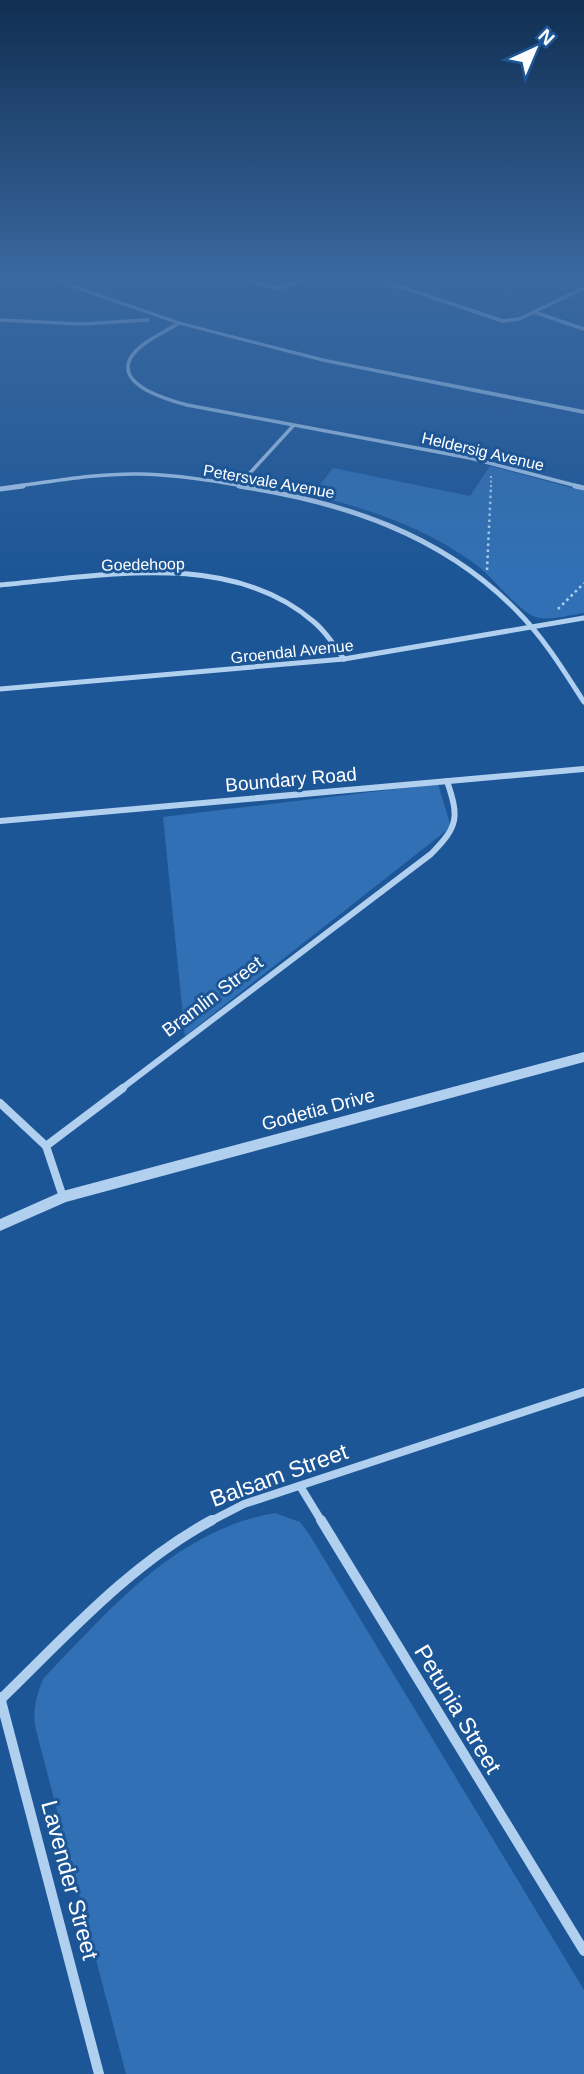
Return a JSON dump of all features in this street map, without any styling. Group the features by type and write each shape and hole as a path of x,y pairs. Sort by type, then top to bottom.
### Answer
{"street":[{"name":"Heldersig Avenue","path":"133,377 138,385 169,401 491,463 584,488"},
{"path":"407,377 584,412"},
{"path":"238,486 293,426"},
{"name":"Petersvale Avenue","path":"0,489 128,474 238,486 307,497 364,513 402,528 444,550 487,582 530,627 569,676 584,702"},
{"name":"Goedehoop","path":"0,585 162,573 213,578 273,596 296,609 313,621 344,659"},
{"name":"Groendal Avenue","path":"0,689 344,659 584,618"},
{"name":"Boundary Road","path":"0,821 584,769"},
{"name":"Bramlin Street","path":"47,1146 431,854 456,825 458,815 447,781"},
{"name":"Godetia Drive","path":"63,1197 584,1057"},
{"path":"0,1103 47,1146 63,1197 0,1225"},
{"name":"Balsam Street","path":"0,1698 163,1549 208,1520 244,1504 584,1392"},
{"name":"Petunia Street","path":"300,1486 584,1951"},
{"name":"Lavender Street","path":"0,1698 99,2074"}],"path":[{"path":"487,582 491,463"},
{"path":"541,625 584,583"}],"shaded area":[{"path":"490,466 584,491 584,613 550,618 531,615 475,564 437,540 376,513 312,495 333,468 470,496"},
{"path":"438,784 451,827 185,1036 163,817"},
{"path":"275,1513 300,1522 309,1534 584,1990 584,2074 126,2074 36,1730 34,1716 37,1698 43,1679 93,1626 147,1576 206,1536 239,1522"}]}
